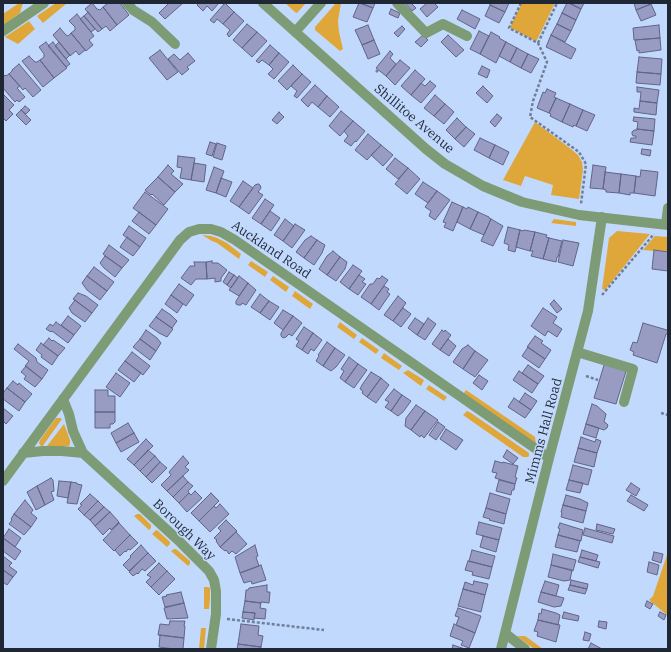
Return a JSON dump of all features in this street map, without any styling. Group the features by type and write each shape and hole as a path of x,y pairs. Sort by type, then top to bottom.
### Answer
{"street":[{"path":"127,3 133,10 152,22 175,44"},
{"name":"Shillitoe Avenue","path":"263,3 426,150 445,164 483,186 522,202 579,215 665,224"},
{"path":"295,32 321,3"},
{"path":"397,3 426,33 444,24 467,36"},
{"path":"3,31 38,5"},
{"path":"665,224 668,208"},
{"name":"Mimms Hall Road","path":"502,649 588,311 602,217"},
{"name":"Auckland Road","path":"3,481 180,240 189,232 199,228 221,232 234,240 550,458"},
{"path":"577,352 633,369 624,402"},
{"name":"Borough Way","path":"63,400 73,431 83,453 178,540 209,571 214,580 216,591 216,614 211,649"},
{"path":"24,453 62,451 83,453"},
{"path":"506,634 525,649"}],"path":[{"path":"521,3 509,28 538,43 546,62 533,101 530,117 579,152 586,164 579,215"},
{"path":"538,43 557,3"},
{"path":"602,295 665,224"},
{"path":"586,376 598,380"},
{"path":"661,414 668,414"},
{"path":"227,619 324,630"}],"shaded area":[{"path":"19,3 23,3 20,13 3,25 3,14"},
{"path":"56,3 66,4 43,23 37,16"},
{"path":"285,3 306,3 297,13"},
{"path":"336,3 341,3 338,21 343,49 340,51 315,30 315,27"},
{"path":"522,3 555,3 537,40 535,41 511,28 511,25"},
{"path":"29,21 35,29 18,44 5,37"},
{"path":"535,122 571,149 578,155 582,162 583,170 579,199 551,195 553,185 525,176 521,186 503,180"},
{"path":"554,219 576,222 576,226 551,223"},
{"path":"617,231 650,234 605,290 602,289 609,238"},
{"path":"202,235 211,236 227,243 241,254 239,259 217,243"},
{"path":"655,236 668,237 668,252 643,250"},
{"path":"251,261 268,272 265,277 248,265"},
{"path":"273,276 289,287 286,292 270,280"},
{"path":"295,291 313,304 310,309 292,296"},
{"path":"340,322 357,335 354,339 337,327"},
{"path":"362,338 379,350 376,354 359,342"},
{"path":"384,353 402,366 399,370 381,358"},
{"path":"408,370 424,380 421,386 403,373"},
{"path":"429,385 447,397 444,401 426,389"},
{"path":"466,390 535,437 536,444 463,394"},
{"path":"467,411 529,453 529,456 523,457 463,415"},
{"path":"56,418 62,419 42,447 39,443 40,440"},
{"path":"64,424 70,440 69,446 47,446"},
{"path":"140,514 151,525 149,530 134,516"},
{"path":"157,530 170,542 167,547 152,534"},
{"path":"174,549 190,561 188,566 171,551"},
{"path":"668,552 668,616 649,600 653,596"},
{"path":"204,587 210,588 209,609 204,609"},
{"path":"201,628 206,628 204,649 199,649"},
{"path":"517,636 525,636 543,649 534,649"}],"building":[{"path":"92,3 97,9 100,10 103,7 117,25 110,31 106,26 102,29 85,9"},
{"path":"107,3 120,3 129,15 117,25 103,7"},
{"path":"169,3 183,3 165,19 159,13"},
{"path":"199,3 219,3 212,11 207,6 203,11 197,5"},
{"path":"225,3 234,12 223,24 217,19 214,23 210,20"},
{"path":"359,3 373,8 367,22 353,17"},
{"path":"361,3 375,3 373,8"},
{"path":"405,3 411,3 416,8 412,11"},
{"path":"427,3 434,3 438,7 427,17 420,9"},
{"path":"491,3 509,3 505,12 490,5"},
{"path":"567,3 581,9 576,20 562,13"},
{"path":"569,3 584,3 581,9"},
{"path":"634,3 651,3 651,4 636,10"},
{"path":"651,4 656,15 641,21 636,10"},
{"path":"490,5 505,12 499,23 485,16"},
{"path":"391,9 400,13 398,18 389,14"},
{"path":"462,10 480,19 475,29 457,19"},
{"path":"88,12 102,29 98,32 84,16"},
{"path":"234,12 244,21 229,37 227,34 230,30 223,24"},
{"path":"562,13 576,20 571,31 557,24"},
{"path":"77,14 94,36 89,40 93,45 86,51 71,33 75,30 75,27 69,21"},
{"path":"84,16 95,29 91,32 80,19"},
{"path":"247,24 257,32 242,48 233,40"},
{"path":"557,24 571,31 565,42 551,35"},
{"path":"368,25 374,40 362,45 355,30"},
{"path":"659,25 660,38 634,40 633,28"},
{"path":"402,26 405,29 398,37 394,33"},
{"path":"60,28 68,36 71,33 85,50 79,55 76,51 70,56 53,35"},
{"path":"479,31 489,36 480,54 470,49"},
{"path":"257,32 267,41 252,57 242,48"},
{"path":"491,32 506,42 496,63 480,54"},
{"path":"423,35 428,40 421,47 415,42"},
{"path":"448,35 464,50 456,57 441,42"},
{"path":"551,35 576,49 571,59 546,47"},
{"path":"660,38 661,50 639,53 639,50 637,51 635,40"},
{"path":"374,40 380,54 368,59 362,45"},
{"path":"46,42 67,68 54,78 40,60 44,57 44,54 39,47"},
{"path":"53,42 70,64 66,67 48,46"},
{"path":"59,42 70,55 66,59 55,46"},
{"path":"506,42 517,48 510,62 499,56"},
{"path":"270,45 279,53 269,65 262,60 259,63 256,61"},
{"path":"517,48 528,54 521,68 510,62"},
{"path":"160,50 178,72 167,80 149,58"},
{"path":"390,51 393,54 390,58 396,64 386,76 376,68"},
{"path":"188,53 195,61 187,67 189,69 182,75 168,59 174,54 180,60"},
{"path":"279,53 289,62 274,79 268,74 273,69 269,65"},
{"path":"528,54 539,59 531,73 521,68"},
{"path":"29,56 35,62 40,60 54,78 43,87 22,61"},
{"path":"639,57 662,59 661,74 637,72"},
{"path":"400,60 410,68 395,85 386,76"},
{"path":"19,64 41,90 33,97 25,88 23,90 9,74"},
{"path":"293,65 302,74 287,90 278,81"},
{"path":"482,66 490,70 487,78 478,74"},
{"path":"415,70 425,79 411,95 401,86"},
{"path":"637,72 661,74 660,85 636,83"},
{"path":"9,74 20,86 17,88 25,97 19,102 17,100 15,102 3,88 3,77"},
{"path":"302,74 311,82 297,98 294,96 297,91 291,86"},
{"path":"430,81 436,86 421,103 411,95 421,83 425,86"},
{"path":"315,85 327,96 318,107 312,102 308,107 301,100"},
{"path":"483,86 493,96 487,103 476,93"},
{"path":"637,87 659,90 657,103 640,101 641,92 637,92"},
{"path":"547,89 556,93 554,97 556,98 549,113 537,108 543,92 545,93"},
{"path":"3,94 14,105 9,110 13,114 6,121 3,118"},
{"path":"435,95 445,104 434,116 424,108"},
{"path":"327,96 339,107 330,117 318,107"},
{"path":"556,98 570,104 562,122 550,116 551,114 549,113"},
{"path":"640,101 657,103 656,115 634,112 634,108 639,109"},
{"path":"445,104 454,112 444,124 434,116"},
{"path":"570,104 583,110 576,126 574,125 573,127 562,122"},
{"path":"25,106 30,110 26,114 21,110"},
{"path":"21,110 31,120 26,125 16,115"},
{"path":"583,110 595,115 587,131 576,126"},
{"path":"341,111 353,121 340,136 329,126"},
{"path":"279,112 284,117 277,124 272,120"},
{"path":"497,114 502,118 495,127 490,122"},
{"path":"634,117 655,119 654,131 637,129 638,122 633,121"},
{"path":"457,118 466,127 455,139 446,130"},
{"path":"353,121 365,131 351,146 344,141 348,136 344,131"},
{"path":"466,127 475,134 464,147 455,139"},
{"path":"637,129 654,131 652,145 630,142 631,138 636,138 636,136 633,136 632,132"},
{"path":"368,134 381,145 367,160 355,150"},
{"path":"480,138 495,145 489,158 474,150"},
{"path":"210,142 216,144 212,156 206,154"},
{"path":"217,143 226,146 222,160 213,157"},
{"path":"381,145 393,155 383,166 371,155"},
{"path":"495,145 509,152 503,165 489,158"},
{"path":"642,149 651,150 650,156 641,154"},
{"path":"178,156 195,158 191,180 180,178 182,168 177,167"},
{"path":"395,158 408,168 398,179 386,169"},
{"path":"194,163 206,165 204,182 191,180"},
{"path":"168,165 174,171 171,174 183,184 175,192 158,177"},
{"path":"593,165 606,167 603,189 590,188"},
{"path":"214,167 224,171 216,193 206,190"},
{"path":"408,168 420,179 407,194 395,184"},
{"path":"641,170 658,172 655,196 634,193 636,176 640,177"},
{"path":"605,172 621,174 619,193 606,192 606,190 603,189"},
{"path":"621,174 636,176 634,193 630,193 630,195 619,193"},
{"path":"158,177 175,192 164,205 145,190"},
{"path":"221,178 232,182 226,197 216,193"},
{"path":"243,181 253,188 239,207 230,201"},
{"path":"423,182 437,191 428,203 415,194"},
{"path":"258,184 261,188 258,192 263,195 249,214 239,207 255,185"},
{"path":"437,191 450,200 435,220 429,216 431,211 425,207"},
{"path":"145,192 168,209 156,225 133,208"},
{"path":"265,199 274,205 261,224 252,218"},
{"path":"452,202 463,207 453,231 444,227 446,223 443,222"},
{"path":"463,207 467,209 468,207 478,212 470,229 457,222"},
{"path":"270,211 280,218 271,231 261,224"},
{"path":"139,212 156,225 149,234 132,221"},
{"path":"478,212 491,219 484,235 470,229"},
{"path":"285,219 294,226 283,241 274,235"},
{"path":"491,219 503,226 493,246 481,241"},
{"path":"295,224 305,230 292,248 283,241"},
{"path":"129,226 146,238 140,247 123,235"},
{"path":"508,227 520,230 515,252 508,250 509,245 504,243"},
{"path":"520,230 535,232 530,251 516,247"},
{"path":"535,232 547,235 546,237 549,238 543,259 531,256 533,251 530,251"},
{"path":"311,236 317,240 304,258 296,252 305,240"},
{"path":"127,237 140,247 133,256 120,247"},
{"path":"549,238 562,241 556,262 543,259"},
{"path":"317,240 325,245 322,253 314,265 304,258"},
{"path":"563,240 579,243 573,266 558,262"},
{"path":"109,245 129,260 122,268 103,254"},
{"path":"654,250 668,252 668,271 652,269"},
{"path":"333,251 340,257 327,275 319,269 327,256"},
{"path":"105,256 122,268 115,277 100,263"},
{"path":"340,257 347,262 345,269 336,281 327,275"},
{"path":"212,261 212,263 218,263 227,270 221,278 221,281 215,282 215,278 207,279 206,262"},
{"path":"194,262 206,262 207,279 196,279 191,285 181,278 190,266 195,266"},
{"path":"353,265 362,271 349,289 340,282"},
{"path":"94,267 114,282 107,291 87,276"},
{"path":"229,272 234,275 227,285 223,282"},
{"path":"234,275 238,278 231,288 227,285"},
{"path":"359,275 365,279 362,282 366,284 358,295 349,289"},
{"path":"87,276 107,291 100,300 87,290 82,283"},
{"path":"239,276 248,283 239,296 229,290"},
{"path":"382,276 388,280 371,304 361,297 370,284 373,284 377,278 379,279"},
{"path":"248,283 256,290 246,305 242,303 241,305 236,304 236,301"},
{"path":"179,284 194,295 186,306 171,295"},
{"path":"384,286 389,289 387,292 390,294 379,310 371,304"},
{"path":"78,293 86,296 98,305 92,313 73,299"},
{"path":"260,294 269,301 260,313 251,307"},
{"path":"171,295 183,304 177,313 165,304"},
{"path":"398,296 406,303 393,321 384,315"},
{"path":"75,300 92,313 85,322 72,313 69,308"},
{"path":"554,300 562,309 557,313 550,304"},
{"path":"269,301 279,307 270,320 260,313"},
{"path":"403,308 411,314 401,327 393,321"},
{"path":"543,308 557,317 553,323 562,329 557,337 548,331 545,336 531,326"},
{"path":"162,309 177,321 172,328 156,317"},
{"path":"283,310 293,316 283,330 274,323"},
{"path":"68,316 81,326 74,335 61,325"},
{"path":"293,316 302,323 292,336 289,334 283,338 281,333"},
{"path":"156,317 173,329 167,337 149,326"},
{"path":"415,318 424,324 417,335 408,328"},
{"path":"428,318 436,324 425,340 417,335"},
{"path":"56,322 74,335 68,343 52,331 51,332 46,329 50,324 53,326"},
{"path":"643,323 667,330 668,329 668,334 666,334 657,363 633,355 634,352 630,350 633,342 637,343"},
{"path":"304,327 313,333 302,350 296,346 299,341 296,339"},
{"path":"146,330 161,343 156,351 140,339"},
{"path":"442,330 444,332 445,330 451,335 440,350 432,344"},
{"path":"313,333 322,340 314,351 311,349 308,354 302,350"},
{"path":"535,336 543,341 541,343 551,350 545,359 527,347"},
{"path":"49,338 65,348 58,356 43,345"},
{"path":"140,339 156,351 150,360 133,347"},
{"path":"448,339 456,346 449,356 440,350"},
{"path":"327,342 335,348 323,366 316,361 319,356 318,355"},
{"path":"41,343 58,356 52,365 41,357 42,355 36,350"},
{"path":"18,344 36,358 37,362 48,370 42,379 25,366 29,361 14,349"},
{"path":"468,345 475,351 463,369 453,362 462,349"},
{"path":"528,347 545,359 539,368 522,356"},
{"path":"335,348 345,355 331,371 323,366"},
{"path":"475,351 488,360 475,377 463,369"},
{"path":"132,352 150,366 143,375 125,361"},
{"path":"349,357 358,364 345,382 340,378 344,371 341,369"},
{"path":"125,361 141,373 134,382 118,370"},
{"path":"605,362 627,368 616,404 594,398"},
{"path":"358,364 367,370 354,388 345,382"},
{"path":"528,365 544,376 538,384 522,373"},
{"path":"26,366 42,379 35,387 24,379 26,376 21,372"},
{"path":"519,371 538,384 532,393 513,380"},
{"path":"371,372 381,378 367,397 360,389"},
{"path":"116,373 130,383 120,397 106,387"},
{"path":"479,375 488,381 482,390 473,383"},
{"path":"381,378 389,385 376,403 367,397"},
{"path":"13,381 18,385 19,383 32,394 25,402 7,388"},
{"path":"7,388 25,402 19,411 3,399 3,393"},
{"path":"394,389 402,395 391,411 385,407 389,402 385,400"},
{"path":"95,390 108,390 108,396 115,396 115,412 95,412"},
{"path":"525,393 537,401 531,410 519,402"},
{"path":"402,395 411,401 398,416 391,411"},
{"path":"514,398 531,410 525,418 508,407"},
{"path":"592,404 597,406 606,414 604,422 608,425 604,430 586,424"},
{"path":"416,405 425,411 411,430 405,426 406,418"},
{"path":"3,408 13,416 6,424 3,421"},
{"path":"425,411 438,420 424,438 421,435 420,437 411,430"},
{"path":"95,412 115,412 115,422 110,424 110,428 95,428"},
{"path":"438,422 445,427 436,440 429,435"},
{"path":"128,423 134,433 116,443 111,433"},
{"path":"586,424 599,428 596,438 583,434"},
{"path":"446,429 463,440 456,450 440,439"},
{"path":"134,433 139,442 121,452 116,443"},
{"path":"581,437 595,442 596,439 601,441 597,453 578,448"},
{"path":"146,439 153,446 134,465 127,459"},
{"path":"578,448 597,453 594,467 574,462"},
{"path":"148,450 155,456 140,471 134,465"},
{"path":"507,450 518,458 513,464 503,457"},
{"path":"155,456 160,462 146,477 140,471"},
{"path":"183,456 189,463 185,467 189,470 167,491 161,485 171,475 169,472"},
{"path":"495,461 518,466 515,484 495,478 497,473 492,472"},
{"path":"160,462 167,468 152,483 146,477"},
{"path":"573,465 592,470 588,485 569,480"},
{"path":"183,476 188,482 173,497 167,491"},
{"path":"51,478 53,480 54,491 51,492 54,500 45,505 37,486"},
{"path":"499,480 515,484 511,495 496,491"},
{"path":"569,480 583,483 580,493 566,490"},
{"path":"59,481 71,482 68,498 57,496"},
{"path":"71,482 82,485 77,504 67,503"},
{"path":"188,482 193,486 188,491 189,493 179,503 173,497"},
{"path":"631,483 640,489 636,496 626,490"},
{"path":"37,486 45,505 36,510 27,492"},
{"path":"195,491 202,498 187,512 179,503 189,493 191,495"},
{"path":"211,493 219,501 199,521 191,513"},
{"path":"490,493 510,499 506,514 486,508"},
{"path":"90,494 98,501 84,515 78,509 82,505 80,504"},
{"path":"566,495 588,503 586,511 563,505"},
{"path":"631,495 648,505 644,511 627,501"},
{"path":"25,500 33,510 31,513 37,518 31,527 14,514"},
{"path":"98,501 104,507 90,520 84,515"},
{"path":"220,504 229,514 210,532 199,521 214,506 216,508"},
{"path":"563,505 586,511 583,523 561,517"},
{"path":"104,507 110,512 95,526 90,520"},
{"path":"486,508 506,514 504,524 483,517"},
{"path":"110,512 119,522 103,535 95,526"},
{"path":"14,514 31,527 24,535 9,524"},
{"path":"226,520 237,531 220,547 216,541 217,540 214,538 221,531 218,528"},
{"path":"479,522 502,528 499,540 476,534"},
{"path":"119,523 130,535 114,551 103,540"},
{"path":"560,523 583,530 581,541 558,535"},
{"path":"597,524 615,529 613,534 596,530"},
{"path":"585,528 614,536 612,543 583,535"},
{"path":"9,529 21,538 15,547 3,538"},
{"path":"236,532 247,544 236,554 232,551 229,554 226,550 225,551 220,547"},
{"path":"130,535 138,543 120,556 115,550"},
{"path":"558,535 580,541 577,552 555,547"},
{"path":"483,536 499,540 496,552 480,547"},
{"path":"3,538 21,551 15,560 3,551"},
{"path":"141,545 148,553 129,571 123,565"},
{"path":"255,545 258,556 256,557 259,566 240,573 235,557"},
{"path":"472,550 495,556 492,567 469,561"},
{"path":"582,550 598,555 596,561 580,557"},
{"path":"654,552 663,554 661,563 652,560"},
{"path":"148,553 156,561 145,571 142,569 138,574 137,573 133,576 129,572"},
{"path":"553,554 576,560 573,571 551,565"},
{"path":"3,556 12,563 9,566 17,572 13,577 3,570"},
{"path":"580,557 600,562 598,568 578,562"},
{"path":"468,561 492,567 489,579 472,575 473,572 465,570"},
{"path":"649,562 659,565 657,575 647,572"},
{"path":"159,563 167,571 151,587 146,582 151,577 147,575"},
{"path":"261,565 266,580 252,584 251,581 244,583 240,573"},
{"path":"551,565 572,570 570,580 564,581 548,577"},
{"path":"3,570 13,577 7,585 3,582"},
{"path":"167,571 175,579 159,595 151,587"},
{"path":"571,580 588,584 587,589 570,585"},
{"path":"474,581 488,584 485,595 463,589 465,582 473,585"},
{"path":"545,581 559,585 556,596 541,592"},
{"path":"267,585 267,592 270,592 269,603 245,601 246,590 249,588"},
{"path":"570,585 587,589 585,594 568,590"},
{"path":"463,589 485,595 481,612 458,606"},
{"path":"181,592 184,603 165,607 162,597"},
{"path":"541,592 564,598 561,606 554,607 538,602"},
{"path":"245,601 261,603 260,608 266,609 265,619 254,618 255,613 243,612"},
{"path":"647,601 653,604 650,609 645,606"},
{"path":"184,603 188,618 167,619 164,608"},
{"path":"458,608 481,616 475,633 456,625 459,617 455,616"},
{"path":"542,609 560,615 558,625 538,620 539,613 541,614"},
{"path":"243,612 255,613 254,620 242,618"},
{"path":"564,612 579,616 578,621 562,618"},
{"path":"660,612 666,615 664,620 658,616"},
{"path":"538,620 560,625 556,642 537,636 538,632 534,631"},
{"path":"170,621 185,621 184,638 158,635 160,624 169,625"},
{"path":"599,621 607,622 606,629 598,627"},
{"path":"241,624 259,626 258,635 263,636 261,647 238,644"},
{"path":"454,624 475,633 469,648 461,645 463,641 450,636"},
{"path":"585,632 591,634 589,641 583,640"},
{"path":"160,635 184,638 183,649 159,647"},
{"path":"591,643 602,649 588,649"},
{"path":"238,644 261,647 261,649 237,649"},
{"path":"453,645 465,649 452,649"}]}
